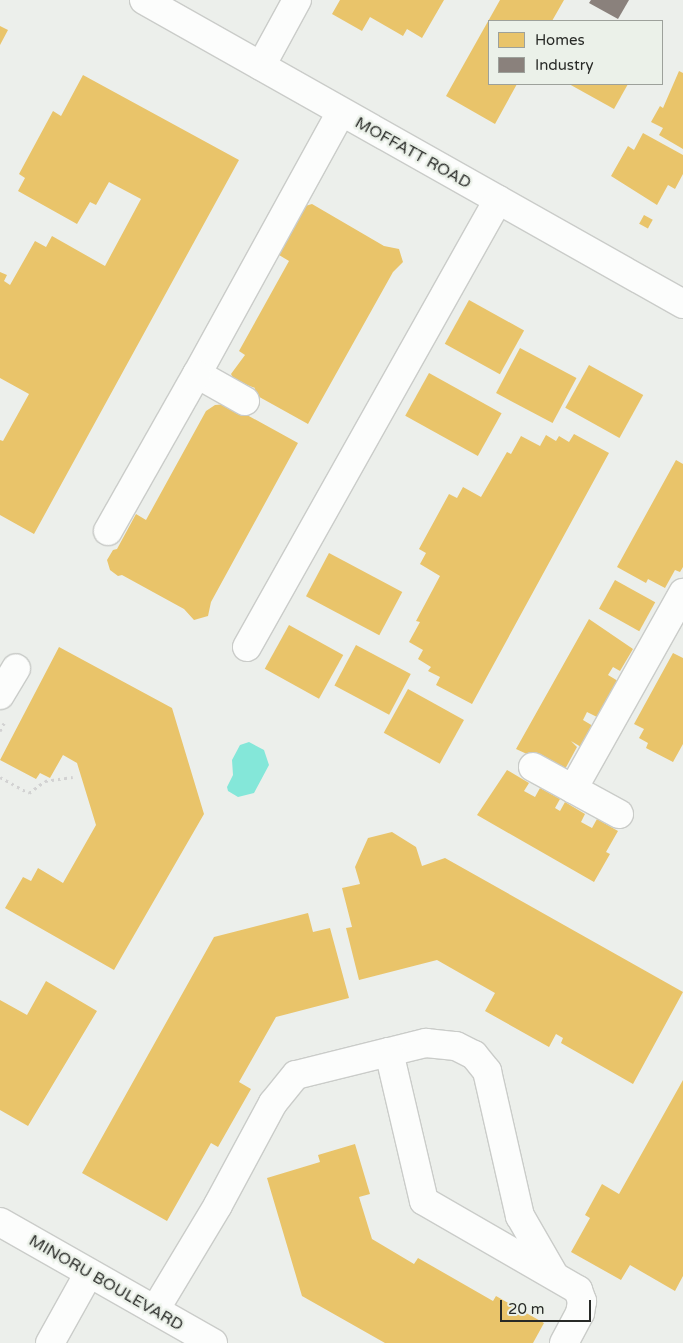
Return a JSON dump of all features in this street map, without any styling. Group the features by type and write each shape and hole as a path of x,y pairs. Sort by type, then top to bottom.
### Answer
{"street":[{"name":"MOFFATT ROAD","path":"144,0 683,304"},
{"path":"261,66 297,0"},
{"path":"108,531 341,112"},
{"path":"247,647 498,200"},
{"path":"197,374 245,401"},
{"path":"573,789 683,594"},
{"path":"0,695 16,668"},
{"path":"533,767 619,814"},
{"path":"155,1310 218,1205 273,1104 296,1075 426,1043 456,1046 474,1055 487,1071 520,1216 554,1276"},
{"path":"389,1052 424,1201 578,1290 582,1301 580,1313 564,1343"},
{"name":"MINORU BOULEVARD","path":"0,1222 213,1343"},
{"path":"50,1343 89,1273"}],"path":[{"path":"0,777 29,793 45,781 73,777"}],"water":[{"path":"249,742 264,750 269,765 254,793 238,797 228,791 227,787 233,775 232,760 240,745"}],"building: Homes":[{"path":"340,0 444,0 422,38 407,29 403,36 370,17 362,31 332,14"},
{"path":"500,0 564,0 553,20 489,20"},
{"path":"488,21 488,85 516,85 495,124 446,96"},
{"path":"0,26 8,30 0,45"},
{"path":"679,71 683,73 683,149 659,135 663,128 651,122 660,106 663,108"},
{"path":"83,75 239,160 34,534 0,515 0,440 3,441 29,394 0,378 0,272 7,275 4,281 10,285 35,241 46,247 52,236 105,266 141,199 109,182 96,205 90,202 77,224 18,191 25,178 19,174 53,111 61,116"},
{"path":"571,85 627,85 614,109"},
{"path":"643,133 683,155 683,174 675,189 668,185 657,205 611,176 628,146 634,150"},
{"path":"312,204 384,246 399,249 403,262 393,272 308,424 252,393 255,388 234,380 231,374 245,355 239,351 289,261 279,255 298,221 297,216 302,207"},
{"path":"644,215 653,220 648,229 639,224"},
{"path":"469,300 524,331 500,374 445,344"},
{"path":"520,348 577,378 553,423 496,393"},
{"path":"589,365 643,395 619,438 565,408"},
{"path":"429,373 502,413 478,456 405,416"},
{"path":"227,404 298,443 211,602 208,616 194,620 184,609 122,575 118,576 110,570 107,560 113,550 117,549 136,514 146,520 206,411 215,405"},
{"path":"574,434 609,453 472,704 436,685 440,677 428,671 431,667 418,659 423,650 409,642 420,622 416,621 440,576 420,564 426,553 419,549 449,494 457,498 463,487 481,497 507,452 511,454 521,436 540,446 546,435 556,441 559,436 569,442"},
{"path":"676,460 683,464 683,567 680,572 675,570 665,588 648,579 646,583 617,567"},
{"path":"329,553 402,592 379,635 306,596"},
{"path":"615,580 655,602 639,631 599,609"},
{"path":"589,619 633,649 620,671 613,667 608,675 618,681 597,717 587,712 583,720 593,726 581,747 571,741 577,747 564,771 516,749"},
{"path":"289,625 343,655 319,699 265,669"},
{"path":"356,645 411,674 389,715 334,686"},
{"path":"59,647 172,708 204,814 114,970 5,908 23,877 31,881 38,868 63,883 96,825 77,763 63,755 50,778 40,773 36,779 0,760"},
{"path":"673,653 683,658 683,744 673,762 646,748 648,743 639,738 644,729 634,724"},
{"path":"408,689 464,720 440,764 384,733"},
{"path":"507,770 529,783 524,791 535,797 540,788 560,799 555,808 560,811 565,802 585,814 581,822 592,828 597,819 618,831 606,852 610,854 594,882 477,815"},
{"path":"392,832 416,847 422,866 445,858 683,992 633,1084 561,1043 563,1038 556,1034 549,1047 485,1011 495,993 437,960 359,980 346,928 352,927 342,888 360,884 355,867 368,838"},
{"path":"308,913 313,932 330,928 349,998 276,1017 239,1082 251,1089 218,1147 211,1143 167,1221 82,1173 214,937"},
{"path":"46,981 97,1011 28,1126 0,1110 0,1000 27,1015"},
{"path":"683,1080 683,1276 675,1291 630,1265 621,1280 571,1252 590,1218 585,1215 602,1184 619,1194"},
{"path":"355,1144 370,1194 359,1197 372,1239 414,1264 418,1258 493,1301 496,1296 544,1323 533,1343 385,1343 302,1296 267,1178 320,1162 318,1155"}],"building: Industry":[{"path":"591,0 629,0 618,19 589,3"}]}
